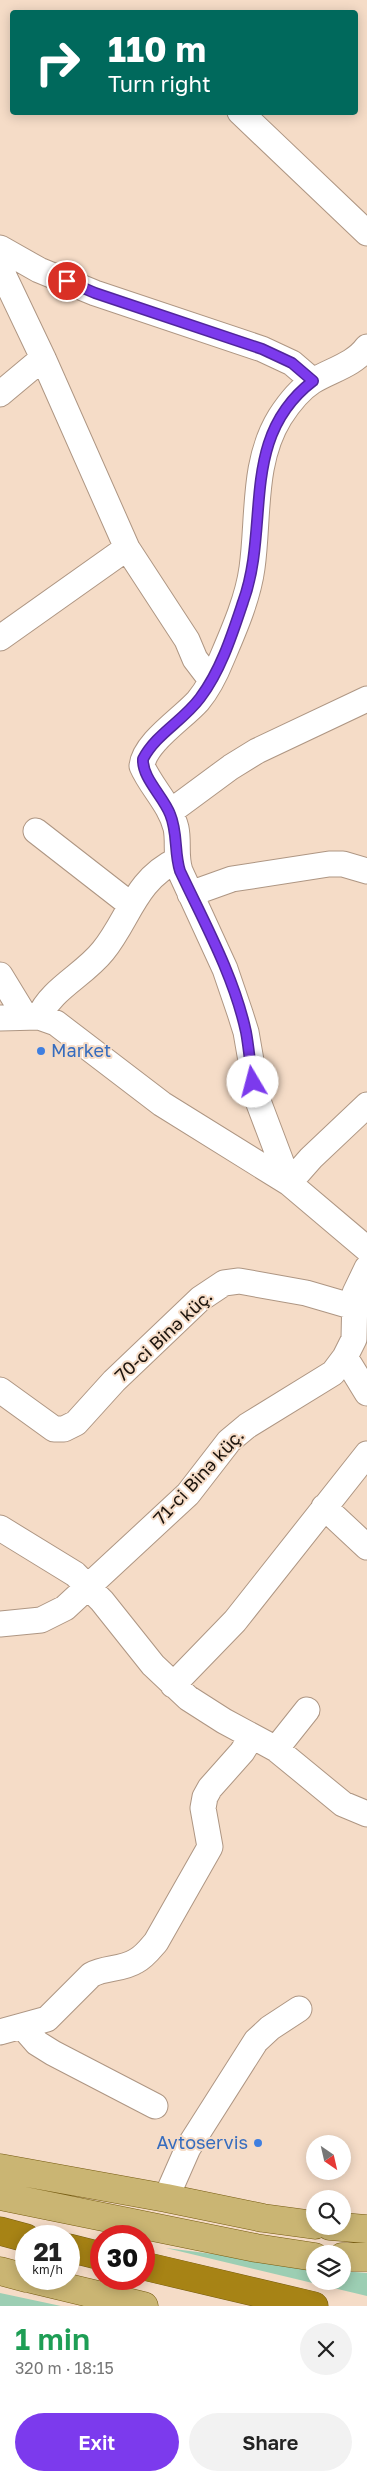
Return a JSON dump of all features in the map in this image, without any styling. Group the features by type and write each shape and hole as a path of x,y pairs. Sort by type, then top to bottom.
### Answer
{"highway":[{"path":"0,2232 15,2235"},
{"path":"155,2269 314,2306"}],"main road":[{"path":"0,2168 166,2198 263,2218 306,2223"},
{"path":"0,2196 256,2248 306,2255"},
{"path":"351,2228 367,2229"},
{"path":"351,2257 367,2257"},
{"path":"0,2271 15,2275"},
{"path":"77,2290 144,2306"}],"street":[{"path":"243,115 367,233"},
{"path":"211,680 195,660 187,640 127,548 43,358 3,274 0,260 1,249 39,270 95,293 262,349 292,363 313,381"},
{"path":"289,1183 258,1101 246,1032 240,1013 221,961 176,860 176,828 170,812 146,773 143,759 153,743 200,698 222,659 244,600 252,571 261,471 272,432 297,393 313,381 349,363 362,354 367,347"},
{"path":"0,394 43,358"},
{"path":"0,638 127,548"},
{"path":"170,812 231,767 257,751 367,699"},
{"path":"36,831 131,906"},
{"path":"32,1016 88,968 104,950 155,872 176,860"},
{"path":"190,894 232,879 329,864 343,864 367,871"},
{"path":"0,975 32,1016"},
{"path":"0,1018 32,1016 63,1027 162,1104 289,1183 367,1249"},
{"path":"289,1183 311,1158 367,1105"},
{"name":"71-ci Binə küç.","path":"0,1624 46,1618 65,1608 188,1494 229,1442 247,1426 327,1377 345,1357 354,1339 356,1322 355,1293 367,1268"},
{"name":"70-ci Binə küç.","path":"0,1390 54,1429 64,1429 76,1423 114,1381 200,1300 224,1283 240,1281 306,1293 354,1306"},
{"path":"345,1357 367,1393"},
{"path":"173,1685 235,1621 367,1454"},
{"path":"324,1507 367,1547"},
{"path":"0,1528 56,1561 88,1587 135,1644 173,1685 207,1711 276,1749 328,1794 343,1804 367,1814"},
{"path":"276,1749 307,1710"},
{"path":"12,2030 47,2019 56,2013 99,1970 136,1962 156,1942 210,1847 203,1808 205,1797 210,1788 242,1752 252,1736"},
{"path":"166,2198 188,2148 256,2041 270,2028 299,2009"},
{"path":"12,2030 38,2043 53,2054 154,2106"}],"green space":[{"path":"166,2248 306,2266 306,2281"},
{"path":"351,2272 367,2273 367,2296 342,2290 351,2290"},
{"path":"0,2293 61,2306 0,2306"}],"place":[{"name":"Market","path":"41,1051"},
{"name":"Avtoservis","path":"258,2143"}],"route":[{"path":"67,281 95,293 262,349 292,363 313,381 297,393 280,417 266,449 258,495 252,571 244,600 222,659 200,698 188,712 153,743 143,759 142,766 165,802 176,828 176,860 207,929 240,1013 246,1032 253,1082"}]}
